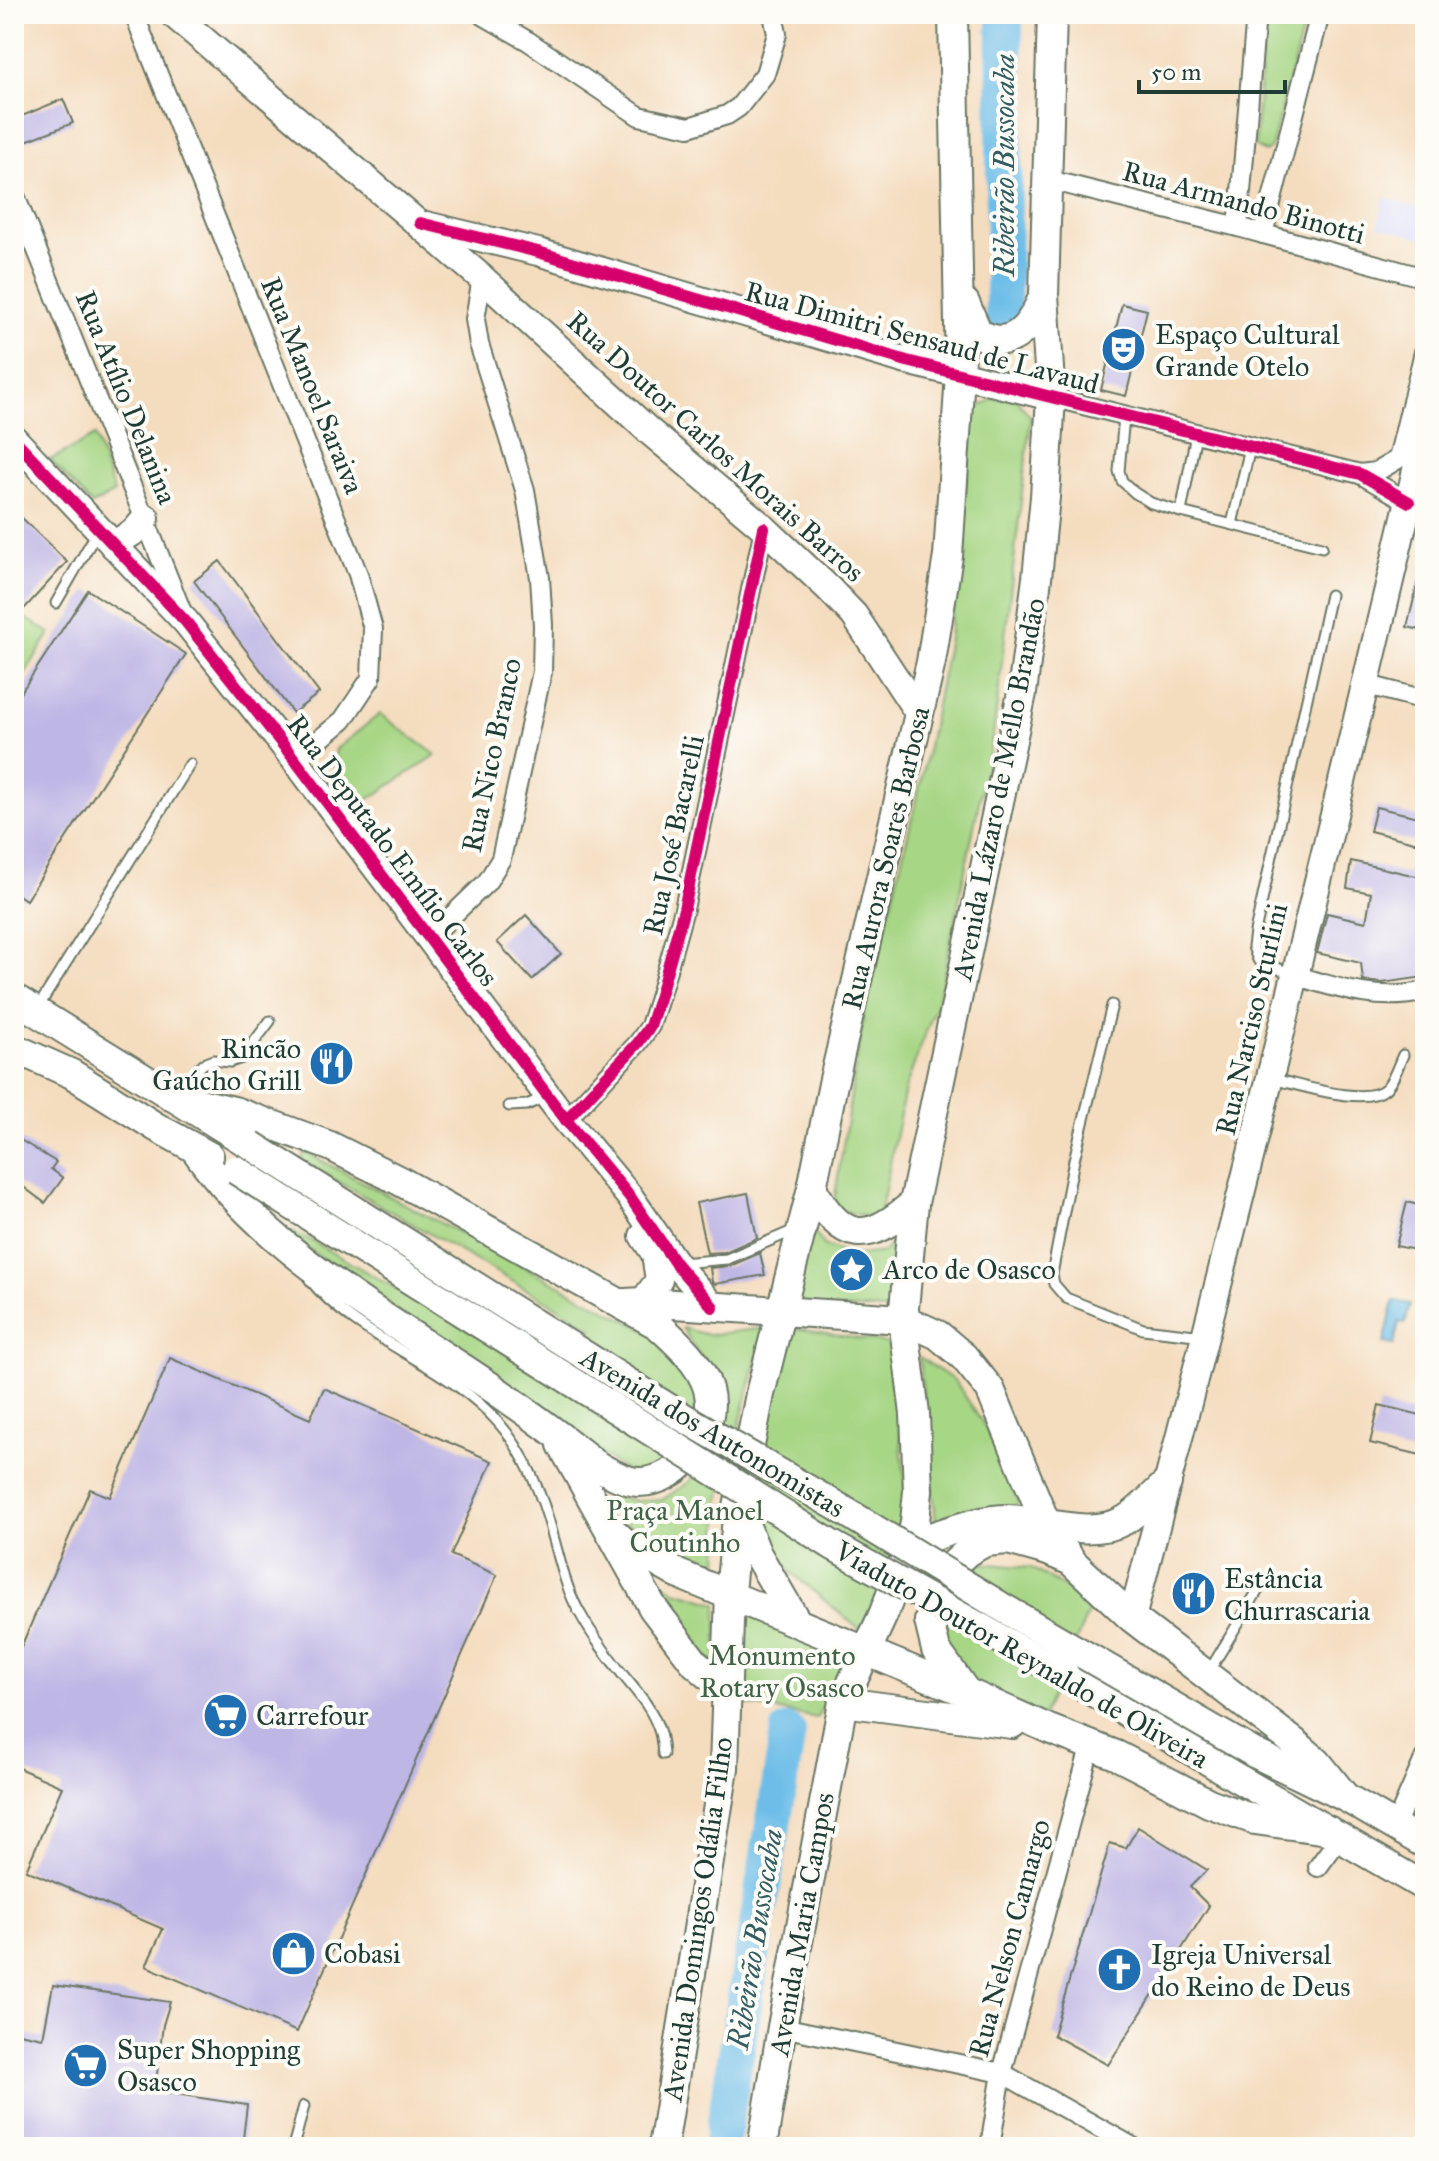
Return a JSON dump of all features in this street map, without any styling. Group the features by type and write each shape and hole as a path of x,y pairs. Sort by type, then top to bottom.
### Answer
{"main road":[{"name":"Rua Aurora Soares Barbosa","path":"728,1691 730,1593 738,1507 760,1394 812,1188 833,1084 931,662 948,556 960,374 953,14"},
{"name":"Avenida Lázaro de Mello Brandão","path":"911,1543 918,1491 915,1414 903,1319 914,1203 1022,693 1039,564 1051,397 1044,295 1052,14"},
{"path":"960,291 978,333 997,342 1012,339 1024,328 1044,295"},
{"name":"Avenida dos Autonomistas","path":"25,1005 681,1416 1254,1753 1345,1797 1425,1844"},
{"path":"14,1048 72,1074 195,1149 216,1180 270,1234 598,1466 618,1477 638,1482 659,1478 681,1465 703,1437 709,1413 708,1390 700,1373 678,1342 632,1303 330,1146 234,1111 171,1096"},
{"name":"Viaduto Doutor Reynaldo de Oliveira","path":"195,1149 236,1170 832,1545 1065,1675 1334,1833"},
{"path":"812,1188 826,1213 839,1226 856,1232 874,1231 914,1203"},
{"path":"632,1303 903,1319 938,1335 964,1357 990,1389 1047,1526 1071,1561 1132,1618 1295,1743 1317,1762 1345,1797"},
{"path":"556,1434 653,1608 695,1663 728,1691"},
{"path":"911,1543 984,1522 1007,1519 1080,1528 1123,1521 1167,1483"},
{"path":"738,1507 757,1554 796,1621"},
{"path":"609,1528 627,1545 678,1574 1091,1744 1209,1803 1255,1820 1334,1833 1425,1887"},
{"path":"966,1692 936,1650 932,1636 929,1621 940,1577 967,1552 985,1542 1008,1540 1071,1561"},
{"name":"Avenida Maria Campos","path":"762,2147 843,1702 883,1615 911,1543"},
{"name":"Avenida Domingos Odália Filho","path":"663,2147 724,1768 728,1691"},
{"path":"843,1702 1049,1729"}],"street":[{"name":"Rua Manoel Saraiva","path":"134,14 358,574 373,629 371,678 343,720 295,760"},
{"name":"Rua Doutor Carlos Morais Barros","path":"173,14 420,223 649,431 764,528 854,615 919,714"},
{"path":"481,14 528,41 639,116 689,127 727,115 739,107 765,74 777,34 773,14"},
{"path":"509,14 528,41"},
{"path":"1238,227 1256,14"},
{"path":"1263,234 1320,14"},
{"path":"1245,157 1280,163"},
{"name":"Rua Armando Binotti","path":"1049,180 1238,227 1425,279"},
{"name":"Rua Atílio Delanina","path":"14,193 186,622"},
{"name":"Rua Dimitri Sensaud de Lavaud","path":"420,223 538,252 907,361 1360,474 1409,502"},
{"path":"482,278 501,265 538,252"},
{"name":"Rua Nico Branco","path":"429,938 487,882 501,859 542,672 540,578 525,490 477,332 476,309 482,278"},
{"path":"1360,474 1376,472 1398,459 1425,348"},
{"name":"Rua Narciso Sturlini","path":"1132,1618 1272,1079 1294,975 1425,432"},
{"name":"Rua Deputado Emílio Carlos","path":"14,439 186,622 295,760 547,1096 630,1197 676,1264 713,1307"},
{"path":"106,537 135,531 146,518"},
{"name":"Rua José Bacarelli","path":"566,1120 650,1026 684,909 764,528"},
{"path":"1364,684 1425,700"},
{"path":"1294,975 1354,993 1385,996 1425,991"},
{"name":"Rua Deputado Emílio Carlos","path":"611,1177 622,1205 655,1254 659,1280 632,1303"},
{"name":"Rua Nelson Camargo","path":"990,2147 1002,2073 1091,1744"},
{"path":"1395,1826 1425,1757"},
{"path":"1318,1867 1334,1833"},
{"path":"782,2027 1002,2073 1133,2147"}],"lane":[{"path":"1124,416 1119,471 1122,481 1151,503 1322,547"},
{"path":"1181,512 1196,434"},
{"path":"1232,524 1250,448"},
{"path":"56,603 106,537"},
{"path":"1294,975 1258,960 1253,947 1330,595"},
{"path":"25,1005 190,764"},
{"path":"1112,1005 1074,1160 1052,1274 1054,1284 1066,1298 1143,1329 1205,1336"},
{"path":"171,1096 203,1064 213,1060 230,1062 242,1058 270,1021"},
{"path":"1272,1079 1345,1095 1377,1094 1388,1086 1403,1055"},
{"path":"509,1106 527,1105 547,1096"},
{"path":"676,1264 727,1259 802,1226"},
{"path":"286,1246 315,1286 339,1308 470,1396 499,1423 522,1458 540,1496 563,1576 580,1613 602,1648 647,1704 659,1730 663,1754"},
{"path":"1207,1675 1260,1587"},
{"path":"293,2147 304,2106"}],"shaded area":[{"path":"1384,197 1425,210 1425,239 1378,226"}],"green space":[{"path":"1265,14 1307,14 1271,148 1265,152 1255,147"},
{"path":"995,398 1016,399 1031,417 994,729 939,997 905,1089 879,1219 833,1209 864,1013 922,777 949,639 974,410"},
{"path":"95,436 114,493 92,505 50,460"},
{"path":"22,616 50,633 14,692 14,630"},
{"path":"380,714 436,755 360,805 334,766 336,749"},
{"path":"305,1152 649,1332 670,1351 699,1395 696,1429 673,1462 633,1476 287,1234 292,1230 555,1378 592,1327 301,1160"},
{"path":"810,1228 825,1246 852,1256 884,1252 900,1233 888,1310 788,1307"},
{"path":"788,1327 891,1344 906,1492 901,1550 860,1630 779,1562 749,1507"},
{"name":"Praça Manoel Coutinho","path":"682,1328 708,1335 765,1328 719,1502 718,1578 641,1545 608,1494 636,1501 662,1500 689,1482 720,1437 725,1396"},
{"path":"919,1357 955,1381 986,1428 1019,1503 1005,1513 936,1522"},
{"path":"980,1563 1031,1568 1092,1604 1043,1716 970,1685 949,1648 945,1623 951,1585"},
{"path":"640,1571 676,1591 717,1603 717,1669"},
{"name":"Monumento Rotary Osasco","path":"743,1612 849,1656 817,1718 738,1703"}],"water":[{"path":"1394,1301 1410,1304 1405,1323 1399,1322 1394,1345 1384,1343"}],"building":[{"path":"63,99 73,123 26,141 17,118"},
{"name":"Espaço Cultural Grande Otelo","path":"1122,304 1147,310 1126,396 1101,390"},
{"path":"14,510 67,562 14,620"},
{"path":"220,561 319,693 293,713 194,581"},
{"path":"1419,578 1425,579 1425,631 1407,627"},
{"path":"88,590 186,654 26,900 14,892 14,703"},
{"path":"1376,807 1422,818 1418,843 1370,831"},
{"path":"1351,861 1425,878 1425,977 1382,983 1363,981 1361,963 1317,953 1327,913 1366,922 1371,893 1347,888"},
{"path":"526,915 561,954 532,980 497,942"},
{"path":"14,1136 56,1162 51,1169 63,1178 45,1203 14,1180"},
{"path":"748,1193 757,1238 725,1252 707,1253 696,1203"},
{"path":"1407,1202 1425,1207 1425,1252 1396,1246"},
{"path":"760,1253 765,1275 712,1282 710,1268 730,1266"},
{"name":"Carrefour","path":"170,1358 310,1419 324,1388 492,1461 451,1555 497,1575 297,2032 146,1966 163,1929 26,1870 62,1787 14,1766 14,1663 90,1489 110,1497"},
{"path":"1379,1405 1425,1416 1425,1456 1370,1443"},
{"name":"Igreja Universal do Reino de Deus","path":"1138,1827 1207,1870 1190,1887 1209,1906 1108,2065 1053,2035 1110,1843 1126,1848"},
{"name":"Super Shopping Osasco","path":"53,1985 170,2002 163,2025 155,2091 247,2105 242,2147 14,2147 14,2032 43,2038"}],"waterway":[{"name":"Ribeirão Bussocaba","path":"1003,315 1005,14"},
{"name":"Ribeirão Bussocaba","path":"721,2147 788,1732"}],"cycle path":[{"path":"420,223 538,252 907,361 1360,474 1409,502"},
{"path":"14,439 186,622 295,760 566,1120 630,1197 676,1264 713,1307"},
{"path":"566,1120 650,1026 684,909 764,528"}],"place":[{"name":"Espaço Cultural Grande Otelo","path":"1124,350"},
{"name":"Rincão Gaúcho Grill","path":"332,1064"},
{"name":"Arco de Osasco","path":"852,1269"},
{"name":"Estância Churrascaria","path":"1193,1594"},
{"name":"Carrefour","path":"225,1715"},
{"name":"Cobasi","path":"293,1953"},
{"name":"Igreja Universal do Reino de Deus","path":"1120,1970"},
{"name":"Super Shopping Osasco","path":"86,2065"}]}
